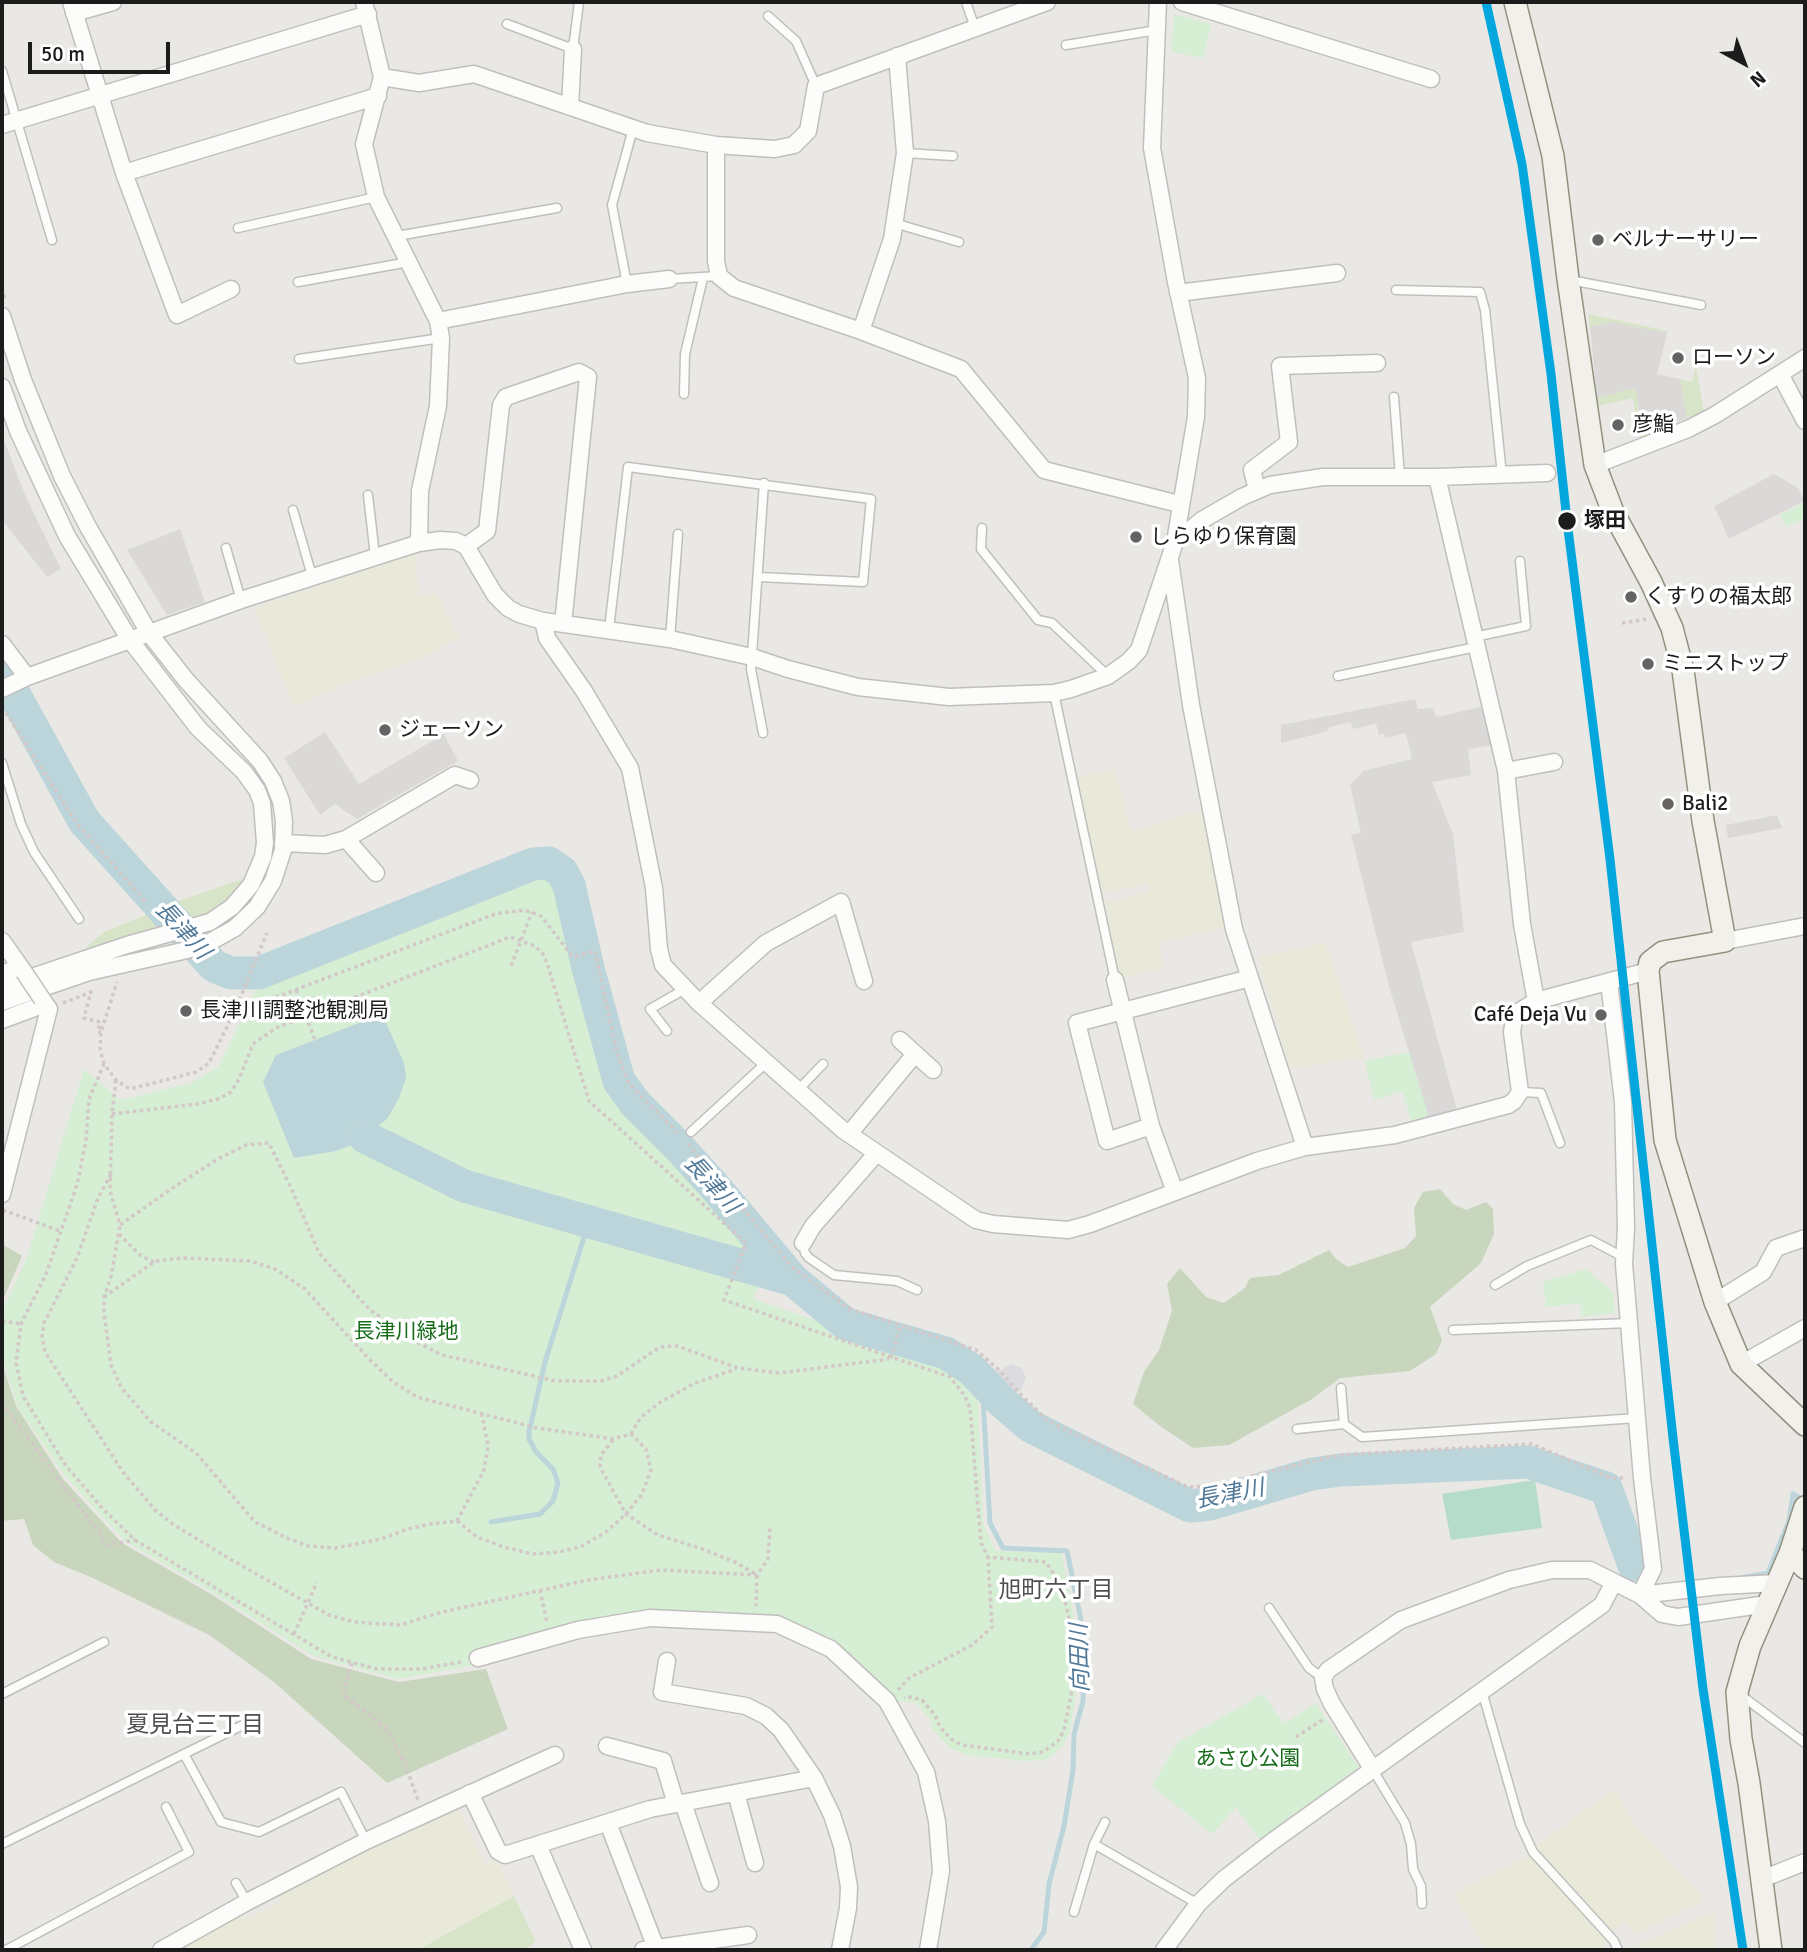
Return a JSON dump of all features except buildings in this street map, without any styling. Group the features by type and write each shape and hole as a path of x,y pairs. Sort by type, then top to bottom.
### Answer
{"street":[{"path":"113,2 72,8 124,173 177,315 231,289"},
{"path":"382,77 419,83 474,75 647,134 716,145 775,149 794,145 808,131 816,86 1047,2"},
{"path":"2,690 23,679 241,600 375,556 419,543 440,540 456,541 466,546 495,595 508,608 542,621 670,639 752,657 858,687 949,697 1054,693 1108,676 1139,650 1172,550 1193,440 1197,378 1178,293 1152,148 1158,2"},
{"path":"1182,2 1431,79"},
{"path":"1515,2 1553,156 1595,465 1613,512 1651,582 1672,628 1683,670 1703,821 1725,942"},
{"path":"9,122 366,8 382,77 364,144 376,197 438,321 440,338 438,406 420,491 419,543"},
{"path":"570,107 573,49"},
{"path":"861,331 892,239 905,153 897,56"},
{"path":"124,173 378,96"},
{"path":"716,145 716,261 711,277 734,288 861,331 961,369 1044,470 1179,504"},
{"path":"1178,293 1337,273"},
{"path":"438,321 627,284 669,279"},
{"path":"2,316 23,380 62,476 93,536 149,633 186,680 260,761 273,780 281,801 284,821 279,867 266,896 236,928 210,942 187,950 113,966 2,1002"},
{"path":"1595,465 1706,420 1805,358"},
{"path":"1256,490 1252,470 1289,442 1280,366 1377,363"},
{"path":"466,546 487,531 501,405 506,397 579,372 588,377 563,624"},
{"path":"1780,374 1805,421"},
{"path":"2,387 18,431 67,536 130,640 170,695 198,728 244,772 257,790 262,803 265,843 263,857 251,885 244,896 225,913 197,927 127,945 2,987"},
{"path":"1172,550 1202,520 1270,485 1323,477 1548,473"},
{"path":"1437,477 1506,771 1522,924 1536,1001"},
{"path":"1172,550 1201,757 1234,929 1305,1147"},
{"path":"542,621 547,638 584,691 629,768 654,888 659,949 663,965 699,1003 849,1134 976,1220 993,1224 1068,1230 1257,1161 1305,1147 1395,1135 1508,1105 1520,1092 1512,1032 1513,1020 1521,1009 1536,1001 1648,971"},
{"path":"2,643 23,679"},
{"path":"1506,771 1554,762"},
{"path":"283,843 325,845 346,839 455,775 470,780"},
{"path":"346,839 376,873"},
{"path":"699,1003 766,943 841,902 864,981"},
{"path":"1805,926 1663,952 1650,962 1648,971 1665,1140 1715,1302 1741,1364 1805,1425"},
{"path":"2,941 45,1004 2,1194"},
{"path":"2,974 22,969"},
{"path":"1151,1126 1107,1141 1077,1023 1250,978"},
{"path":"1115,980 1151,1126 1175,1192"},
{"path":"1609,982 1623,1102 1625,1258 1629,1323 1642,1478 1654,1569 1640,1595"},
{"path":"2,1020 45,1004"},
{"path":"900,1040 933,1070"},
{"path":"849,1134 915,1054"},
{"path":"803,1243 813,1227 876,1154"},
{"path":"1715,1302 1763,1272 1776,1248 1805,1238"},
{"path":"1741,1364 1805,1328"},
{"path":"1771,1950 1737,1692 1750,1646 1767,1604 1777,1583 1798,1560 1805,1507"},
{"path":"1373,1770 1332,1704 1323,1678 1328,1670 1401,1620 1509,1580 1552,1570 1590,1570 1640,1595 1662,1614 1678,1617 1767,1604"},
{"path":"1164,1950 1198,1904 1224,1879 1602,1605 1614,1582"},
{"path":"1640,1595 1777,1583"},
{"path":"478,1658 578,1630 650,1618 777,1624 831,1649 887,1702 926,1772 937,1821 941,1871 928,1950"},
{"path":"667,1661 662,1692 746,1706 766,1716 781,1730 814,1778 832,1815 842,1846 849,1887 840,1950"},
{"path":"607,1746 663,1761 710,1883"},
{"path":"166,1949 247,1902 366,1841 555,1755"},
{"path":"470,1793 498,1851 505,1855 650,1809 814,1778"},
{"path":"736,1793 755,1863"},
{"path":"608,1823 650,1949 748,1935"},
{"path":"538,1845 583,1950"},
{"path":"1762,1879 1803,1868"}],"lane":[{"path":"507,24 573,49 579,2"},
{"path":"966,2 975,28"},
{"path":"768,16 796,41 816,86"},
{"path":"1066,45 1157,30"},
{"path":"2,71 9,122 52,240"},
{"path":"627,284 612,205 633,129"},
{"path":"905,153 953,156"},
{"path":"238,228 376,197"},
{"path":"397,236 557,208"},
{"path":"894,223 959,242"},
{"path":"298,282 409,262"},
{"path":"669,279 711,277 685,354 684,394"},
{"path":"1568,279 1701,305"},
{"path":"1396,290 1480,292 1485,310 1502,475"},
{"path":"299,359 440,338"},
{"path":"1394,397 1400,477"},
{"path":"608,629 628,467 871,499 863,582 759,578"},
{"path":"763,733 751,669 764,483"},
{"path":"368,495 375,556"},
{"path":"293,510 312,576"},
{"path":"982,528 981,549 1038,620 1052,622 1108,676"},
{"path":"670,639 678,534"},
{"path":"226,548 241,600"},
{"path":"1338,676 1475,642 1526,626 1520,561"},
{"path":"1054,693 1115,980"},
{"path":"2,763 34,852 79,919"},
{"path":"667,1031 650,1009 685,989"},
{"path":"691,1132 767,1062"},
{"path":"798,1090 823,1064"},
{"path":"1520,1092 1541,1093 1560,1143"},
{"path":"1495,1285 1528,1266 1591,1240 1625,1258"},
{"path":"803,1243 809,1258 834,1275 897,1281 917,1290"},
{"path":"1454,1330 1629,1323"},
{"path":"1341,1388 1344,1424"},
{"path":"1297,1429 1344,1424 1362,1437 1637,1418"},
{"path":"1269,1608 1309,1668 1323,1678"},
{"path":"2,1695 104,1642"},
{"path":"1482,1691 1520,1824 1534,1852 1614,1941 1618,1950"},
{"path":"1737,1692 1805,1743"},
{"path":"2,1844 246,1724"},
{"path":"184,1754 221,1822 259,1832 341,1792 366,1841"},
{"path":"1373,1770 1405,1823 1411,1844 1413,1869 1421,1886 1422,1904"},
{"path":"6,1950 189,1852 166,1807"},
{"path":"1074,1912 1094,1844 1105,1822"},
{"path":"1094,1844 1198,1904"},
{"path":"236,1883 247,1902"}],"path":[{"path":"1622,623 1657,618"},
{"path":"2,707 78,825 146,902"},
{"path":"234,1013 495,914 524,909 541,916 573,957 595,951 617,1053 629,1084 642,1100 649,1101 681,1136 792,1267 850,1310 976,1350 1048,1421 1188,1487 1212,1486 1338,1455 1532,1444 1611,1478 1642,1478"},
{"path":"511,966 532,912"},
{"path":"113,966 118,984 101,1032 100,1048 104,1064 116,1080 130,1089 196,1072 209,1063 234,1013 267,933"},
{"path":"112,1114 219,1099 231,1092 253,1044 276,1028 510,937 535,946 543,954 589,1101 746,1243 724,1300 883,1352 891,1359"},
{"path":"296,990 315,1040"},
{"path":"45,1004 91,992 84,1018 100,1022 98,1032 101,1032"},
{"path":"104,1064 89,1099 86,1141 77,1185 46,1274 21,1324 16,1363 23,1396 66,1466 135,1540 332,1657 377,1669 422,1669 478,1658"},
{"path":"116,1080 112,1114 110,1191 120,1225 111,1277 104,1297 111,1366 121,1387 151,1422 196,1453 255,1522 289,1539 335,1548 381,1539 430,1524 457,1521 477,1537 504,1547 532,1554 559,1552 580,1547 606,1532 626,1514 642,1494 651,1470 646,1449 631,1434"},
{"path":"120,1225 218,1160 246,1145 269,1143 319,1253 370,1310 417,1342 442,1355 556,1381 601,1381 617,1376 660,1347 677,1346 738,1368 779,1373 891,1359 950,1377 965,1396 970,1408 981,1543 988,1557 992,1627 972,1645 909,1678 887,1702"},
{"path":"111,1174 98,1198 77,1258 44,1323 42,1336 45,1352 123,1472 155,1510 185,1532 329,1615 354,1622 400,1625 442,1612 540,1590 661,1570 757,1575"},
{"path":"2,1210 60,1231"},
{"path":"119,1234 141,1256 154,1262"},
{"path":"104,1297 154,1262 184,1258 211,1259 250,1262 275,1269 305,1289 370,1360 392,1381 417,1397 537,1428 613,1440 631,1434 640,1418 659,1403 695,1383 738,1368"},
{"path":"2,1321 21,1324"},
{"path":"891,1359 901,1326"},
{"path":"2,1403 108,1545 135,1540"},
{"path":"457,1521 484,1470 488,1446 482,1415"},
{"path":"613,1440 601,1455 600,1467 626,1514 658,1535 700,1548 737,1563 757,1575"},
{"path":"756,1622 757,1575 768,1559 770,1528"},
{"path":"887,1702 911,1697 922,1700 935,1715 940,1727 951,1739 962,1745 1030,1754 1043,1752 1058,1741 1064,1730 1072,1690 1074,1639 1061,1585 1046,1562 988,1557"},
{"path":"294,1635 317,1582"},
{"path":"540,1590 550,1638"},
{"path":"352,1662 344,1690 346,1697 386,1728 405,1764 424,1814"},
{"path":"1296,1737 1328,1716"}],"green space":[{"path":"1174,14 1211,24 1203,58 1171,52"},
{"path":"1588,314 1668,331 1667,333 1611,322 1590,327"},
{"path":"1696,367 1704,412 1687,418 1680,379 1692,382"},
{"path":"1629,389 1636,390 1641,423 1656,419 1660,430 1640,439 1633,398 1598,406 1597,398"},
{"path":"1805,503 1805,518 1787,527 1780,515"},
{"path":"416,554 418,594 436,593 459,637 421,659 348,683 293,707 255,608"},
{"path":"1114,769 1132,831 1204,810 1225,927 1159,943 1163,968 1120,979 1105,903 1149,891 1148,884 1102,893 1077,778"},
{"name":"長津川緑地","path":"536,871 555,875 565,890 621,1082 772,1258 753,1299 957,1369 972,1388 978,1402 983,1522 995,1551 1061,1552 1078,1637 1077,1688 1070,1730 1064,1745 1046,1760 1023,1761 967,1755 950,1748 933,1730 930,1719 916,1703 896,1701 860,1667 775,1618 647,1612 481,1664 399,1679 313,1656 125,1541 65,1476 18,1407 2,1357 2,1311 27,1257 84,1069 120,1100 191,1083 218,1067 260,980"},
{"path":"245,878 229,901 213,913 193,922 176,902"},
{"path":"174,903 190,923 168,929 153,911"},
{"path":"151,913 165,929 87,950 86,947 104,932"},
{"path":"1325,943 1363,1057 1290,1069 1258,957"},
{"path":"1409,1052 1428,1114 1422,1120 1412,1123 1402,1091 1374,1100 1365,1061"},
{"path":"1440,1189 1453,1204 1466,1210 1486,1202 1493,1209 1494,1234 1481,1263 1430,1307 1442,1340 1436,1354 1410,1371 1340,1378 1312,1399 1229,1445 1193,1448 1133,1404 1144,1372 1159,1350 1172,1311 1167,1284 1180,1268 1206,1297 1224,1303 1245,1288 1250,1278 1279,1275 1329,1250 1348,1267 1405,1248 1416,1236 1414,1208 1423,1192"},
{"path":"2,1244 22,1256 2,1302"},
{"path":"1586,1269 1613,1292 1615,1313 1582,1317 1580,1303 1546,1307 1543,1282"},
{"path":"2,1363 16,1406 63,1479 122,1543 211,1594 311,1659 399,1682 486,1669 508,1729 387,1783 274,1682 211,1636 93,1578 54,1562 33,1545 24,1519 2,1521"},
{"path":"1535,1480 1542,1528 1451,1540 1442,1494"},
{"name":"あさひ公園","path":"1263,1694 1284,1724 1316,1703 1359,1768 1260,1841 1236,1807 1212,1834 1152,1786 1178,1742"},
{"path":"1615,1790 1634,1824 1705,1900 1635,1935 1626,1922 1613,1931 1536,1845"},
{"path":"458,1808 485,1865 496,1860 514,1896 418,1950 186,1950 183,1946 238,1914 246,1920 281,1902 279,1893"},
{"path":"1529,1855 1605,1937 1605,1947 1599,1950 1486,1950 1453,1893"},
{"path":"514,1896 536,1942 523,1950 418,1950"},
{"path":"1713,1912 1717,1950 1627,1950"}],"shaded area":[{"path":"1611,322 1667,333 1657,374 1680,379 1687,418 1660,430 1656,419 1641,423 1636,390 1629,389 1597,398 1590,327"},
{"path":"2,435 25,495 61,569 47,577 2,520"},
{"path":"1774,474 1798,488 1805,501 1729,539 1714,506"},
{"path":"180,529 205,602 167,615 127,550"},
{"path":"1415,699 1418,709 1433,708 1436,717 1485,706 1494,745 1468,749 1471,775 1432,782 1453,834 1464,932 1411,942 1457,1110 1422,1120 1428,1114 1388,983 1351,835 1361,833 1350,785 1363,771 1412,759 1406,733 1385,738 1384,734 1379,735 1376,724 1353,729 1351,722 1281,743 1281,725"},
{"path":"325,732 359,784 444,734 458,761 357,819 335,804 320,815 284,758"},
{"path":"1777,815 1782,828 1728,838 1726,825"},
{"path":"1011,1364 1022,1368 1026,1378 1021,1390 1014,1394 995,1373"}],"water":[{"path":"382,1014 404,1063 406,1078 387,1119 354,1144 336,1151 294,1158 263,1082 276,1055"}],"waterway":[{"name":"長津川","path":"2,672 84,821 214,966 231,973 259,973 533,864 549,863 562,872 569,885 588,968 619,1081 635,1103 715,1187 793,1280 846,1324 946,1353 972,1370 1001,1401 1030,1426 1190,1506 1210,1504 1312,1474 1341,1470 1528,1462 1606,1488 1634,1565"},
{"path":"365,1137 464,1186 793,1280"},
{"path":"491,1522 540,1514 553,1501 558,1483 553,1469 536,1452 529,1439 529,1432 545,1362 589,1221"},
{"name":"向田川","path":"982,1381 990,1523 1003,1548 1067,1551 1085,1640 1083,1701 1074,1734 1073,1770 1064,1826 1049,1884 1044,1932 1031,1950"},
{"name":"長津川","path":"1741,1578 1768,1573 1789,1521 1793,1494 1803,1500"},
{"path":"1019,1594 1020,1585"}],"transit line":[{"path":"1486,2 1522,164 1551,374 1610,859 1703,1689 1743,1950"}],"place":[{"name":"ベルナーサリー","path":"1598,240"},
{"name":"ローソン","path":"1678,358"},
{"name":"彦鮨","path":"1618,425"},
{"name":"塚田","path":"1567,521"},
{"name":"しらゆり保育園","path":"1136,537"},
{"name":"くすりの福太郎","path":"1631,597"},
{"name":"ミニストップ","path":"1648,664"},
{"name":"ジェーソン","path":"385,730"},
{"name":"Bali2","path":"1668,804"},
{"name":"長津川調整池観測局","path":"186,1011"},
{"name":"Café Deja Vu","path":"1601,1015"}],"district":[{"name":"旭町六丁目","path":"1056,1591"},
{"name":"夏見台三丁目","path":"195,1726"}]}
